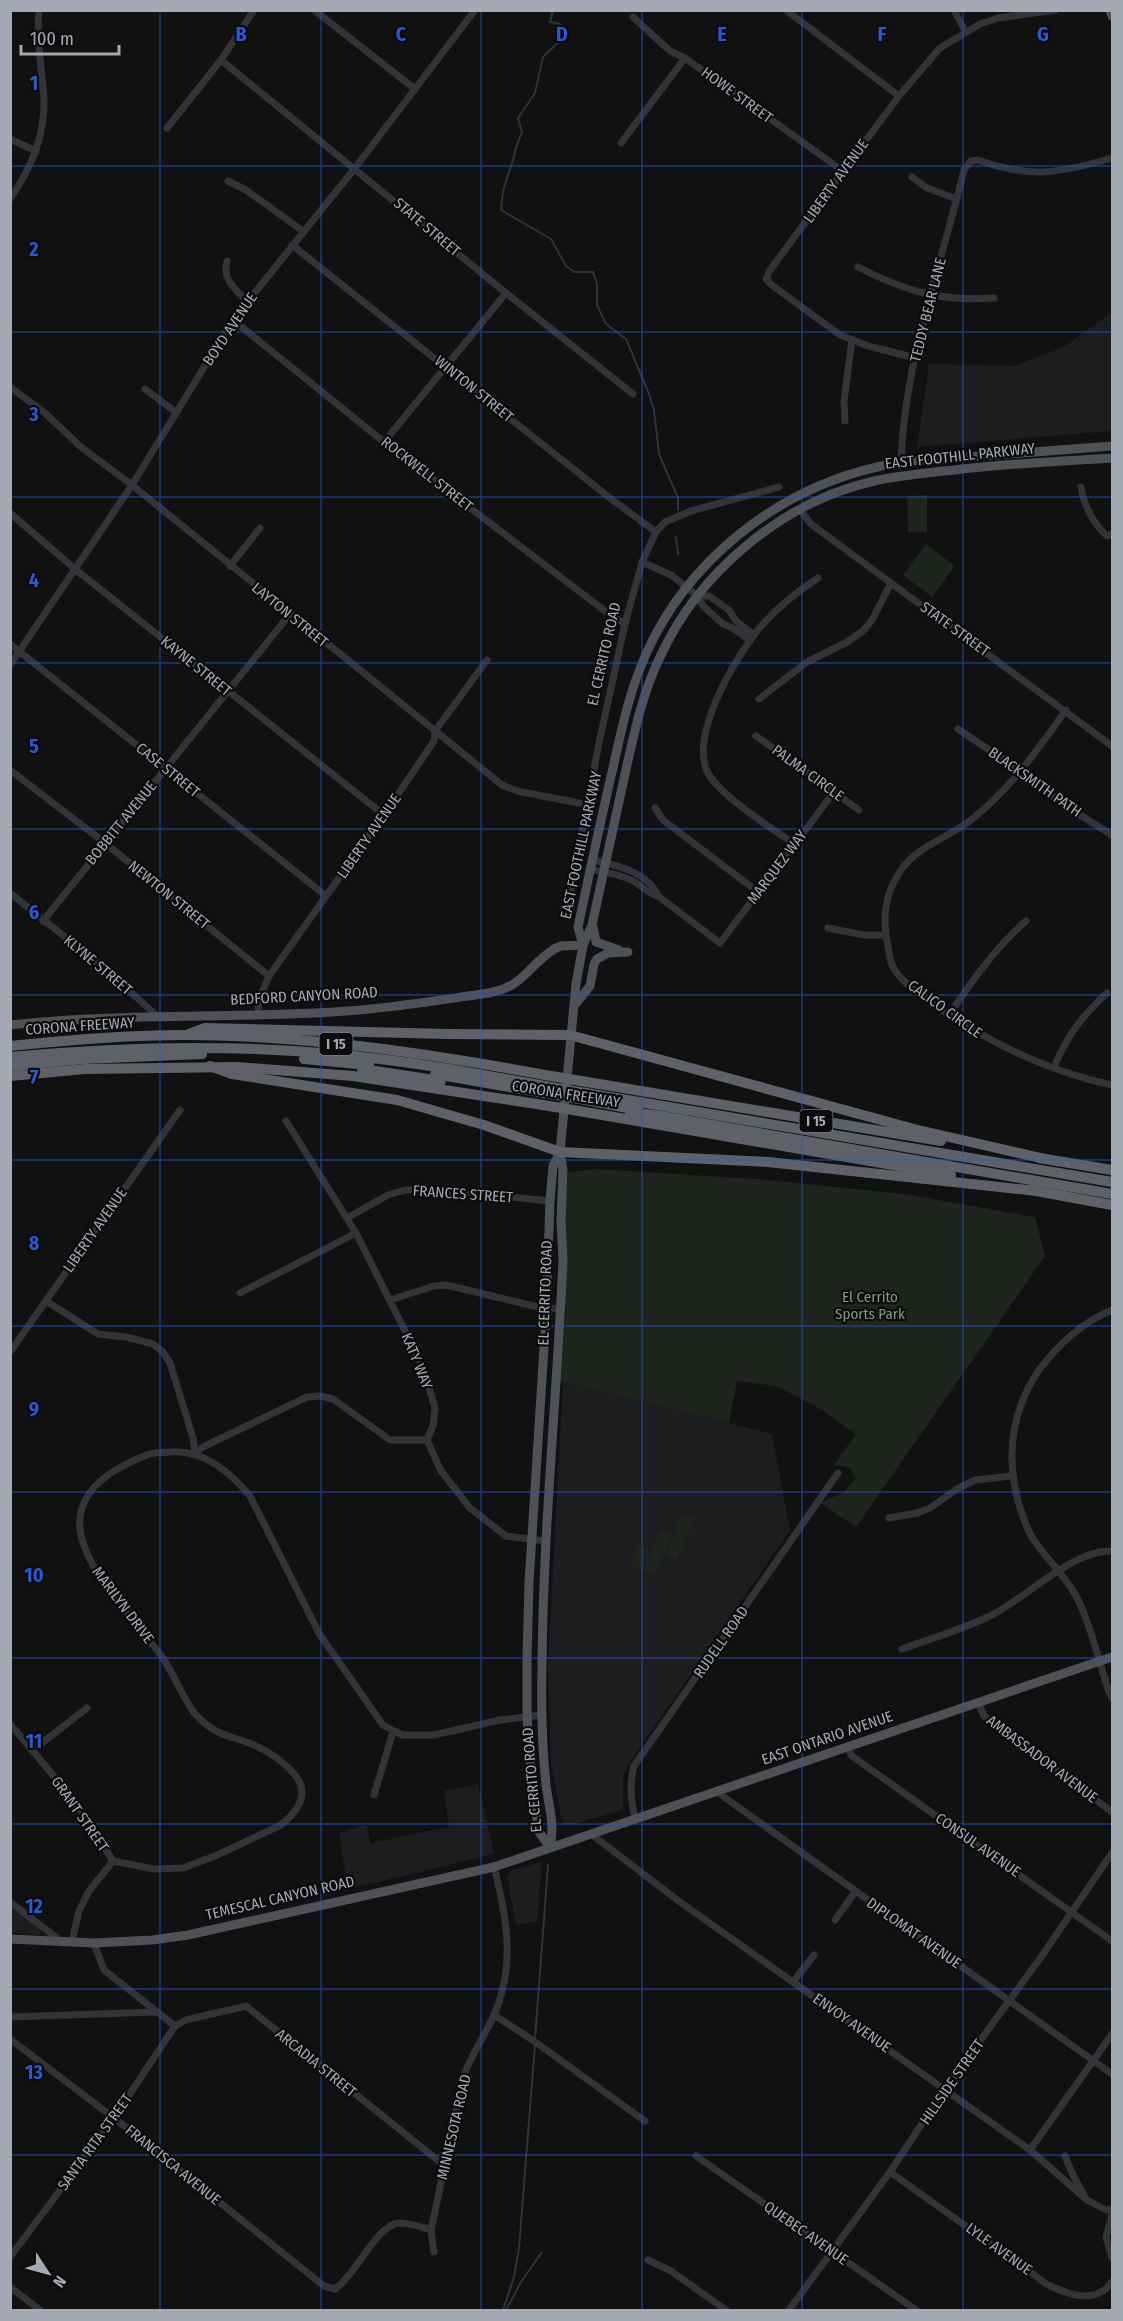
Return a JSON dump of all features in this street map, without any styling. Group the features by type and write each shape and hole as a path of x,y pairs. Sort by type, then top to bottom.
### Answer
{"highway":[{"path":"186,1035 205,1028 570,1035 914,1129 1045,1159"},
{"name":"CORONA FREEWAY","path":"10,1046 64,1040 186,1035 317,1042 427,1054 544,1091 586,1099 702,1101 1113,1170"},
{"path":"10,1056 85,1050 183,1047 262,1049 346,1055 462,1071 544,1091"},
{"path":"10,1066 155,1055 261,1056 375,1066 544,1091"},
{"path":"210,1066 232,1074 397,1100 484,1125 560,1152 768,1162 1037,1191"},
{"name":"CORONA FREEWAY","path":"10,1076 85,1069 210,1066 275,1069 544,1091 1037,1191 1113,1204"},
{"path":"586,1099 661,1116 1113,1194"},
{"path":"586,1099 846,1136 1113,1182"},
{"path":"702,1101 846,1136"}],"main road":[{"path":"1110,10 1113,16"},
{"name":"EAST FOOTHILL PARKWAY","path":"583,945 578,927 620,734 636,679 655,636 676,602 716,555 742,531 786,503 822,484 843,477 901,463 1113,446"},
{"name":"EAST FOOTHILL PARKWAY","path":"583,945 592,925 646,690 663,649 698,596 742,549 800,510 842,491 872,482 903,475 994,465 1113,458"},
{"path":"842,491 855,482 896,471 901,463 913,467 980,462 994,465"},
{"path":"573,1008 590,986 597,959 608,953 628,952 596,942 592,925"},
{"name":"EL CERRITO ROAD","path":"550,1847 554,1830 546,1785 541,1715 545,1540 563,1260 561,1221 563,1170 560,1152 573,1008 583,945"},
{"name":"BEDFORD CANYON ROAD","path":"10,1025 73,1019 373,1009 496,992 519,981 554,949 561,946 583,945"},
{"name":"EL CERRITO ROAD","path":"550,1847 540,1832 537,1818 532,1787 527,1716 532,1539 550,1201 553,1166 560,1152"},
{"name":"EAST ONTARIO AVENUE","path":"550,1847 1113,1657"},
{"name":"TEMESCAL CANYON ROAD","path":"10,1939 94,1943 152,1940 188,1935 494,1867 550,1847"}],"street":[{"path":"10,199 26,174 36,151 42,127 44,100 39,10"},
{"path":"167,128 221,60 255,10"},
{"path":"314,10 415,89"},
{"path":"786,10 899,96"},
{"path":"954,10 965,31"},
{"name":"BOYD AVENUE","path":"10,665 132,485 233,320 355,168 475,11"},
{"name":"LIBERTY AVENUE","path":"916,358 852,340 829,328 766,279 770,270 899,96 940,48 965,31 998,18 1051,11"},
{"name":"HOWE STREET","path":"633,16 670,51 685,58 843,171"},
{"path":"621,143 685,58"},
{"name":"STATE STREET","path":"221,60 633,394"},
{"path":"10,139 36,151"},
{"name":"TEDDY BEAR LANE","path":"901,463 903,418 930,295 964,170 970,161 978,160 1022,172 1046,172 1084,166 1113,158"},
{"path":"912,177 927,188 957,199"},
{"path":"228,180 246,190 303,231"},
{"name":"WINTON STREET","path":"292,245 656,532"},
{"path":"227,261 224,272 227,278 248,302"},
{"path":"858,267 890,283 930,295 964,300 994,298"},
{"path":"384,442 506,293"},
{"name":"ROCKWELL STREET","path":"233,320 384,442 600,608 626,624"},
{"path":"845,421 844,401 852,340"},
{"name":"LAYTON STREET","path":"10,387 45,413 81,447 132,485 508,788 589,805"},
{"path":"145,389 177,413"},
{"path":"1081,486 1083,499 1098,527 1107,536 1113,534"},
{"path":"656,532 665,522 691,511 779,487"},
{"name":"STATE STREET","path":"800,510 812,524 1113,746"},
{"name":"KAYNE STREET","path":"10,513 75,569 384,816"},
{"path":"230,566 260,528"},
{"name":"EL CERRITO ROAD","path":"566,916 599,743 626,624 642,562 656,532"},
{"path":"642,562 671,575 698,596 703,606 719,621 734,624 752,638"},
{"path":"794,844 720,789 707,771 703,758 705,734 728,678 752,638 781,606 818,578"},
{"path":"759,699 807,662 859,635 872,620 891,583"},
{"path":"698,596 709,596 729,610 734,624"},
{"name":"BOBBITT AVENUE","path":"44,921 290,614"},
{"name":"CASE STREET","path":"10,644 326,896"},
{"name":"LIBERTY AVENUE","path":"258,1014 259,1000 269,976 384,816 434,741 435,731 487,660"},
{"name":"CALICO CIRCLE","path":"1066,710 1022,772 996,799 951,835 929,844 912,856 889,893 883,914 885,934 892,965 911,988 949,1015 994,1043 1024,1057 1091,1081 1113,1085"},
{"name":"BLACKSMITH PATH","path":"958,729 1022,772 1061,803 1113,835"},
{"name":"PALMA CIRCLE","path":"756,736 859,810"},
{"name":"NEWTON STREET","path":"10,770 105,843 269,976"},
{"name":"MARQUEZ WAY","path":"604,867 625,868 642,878 655,889 658,896 720,944 834,792"},
{"path":"655,808 663,820 758,892"},
{"path":"592,865 604,867"},
{"name":"KLYNE STREET","path":"10,893 110,973 157,1016"},
{"path":"949,1015 974,977 1007,938 1026,921"},
{"path":"828,928 864,934 885,934"},
{"path":"1054,1067 1066,1039 1090,1009 1107,993"},
{"name":"LIBERTY AVENUE","path":"10,1352 180,1110"},
{"name":"KATY WAY","path":"286,1121 356,1233 424,1369 435,1408 433,1426 427,1440"},
{"name":"FRANCES STREET","path":"347,1218 388,1195 405,1190 429,1190 550,1201"},
{"path":"240,1293 356,1233"},
{"path":"390,1300 434,1286 447,1285 546,1308 561,1309"},
{"path":"46,1301 98,1334 126,1337 153,1344 164,1352 170,1363 193,1438 195,1453 307,1396 333,1399 390,1440 427,1440 441,1471 470,1508 506,1536 545,1540"},
{"path":"1113,1311 1089,1321 1070,1336 1053,1352 1025,1393 1013,1439 1012,1476 1023,1516 1032,1538 1076,1596 1113,1698"},
{"name":"MARILYN DRIVE","path":"113,1861 154,1869 183,1868 279,1827 291,1818 298,1808 300,1783 292,1772 272,1755 251,1743 218,1732 194,1714 167,1663 105,1583 86,1554 79,1534 79,1516 84,1499 96,1484 110,1473 151,1453 195,1453 236,1479 250,1496 320,1635 379,1720 393,1732"},
{"name":"RUDELL ROAD","path":"635,1819 630,1796 630,1781 634,1766 838,1473"},
{"path":"889,1518 930,1508 957,1489 975,1480 1012,1476"},
{"path":"902,1648 990,1616 1086,1556 1113,1551"},
{"name":"AMBASSADOR AVENUE","path":"978,1702 984,1716 1113,1812"},
{"path":"33,1750 87,1708"},
{"path":"374,1795 393,1732 402,1736 434,1735 541,1715"},
{"name":"GRANT STREET","path":"10,1724 74,1800 113,1861 89,1892 79,1911 72,1941"},
{"name":"CONSUL AVENUE","path":"847,1747 852,1756 1113,1941"},
{"name":"DIPLOMAT AVENUE","path":"717,1792 1113,2074"},
{"name":"ENVOY AVENUE","path":"591,1834 680,1902 1030,2150 1087,2200 1106,2210 1113,2209"},
{"name":"HILLSIDE STREET","path":"789,2310 890,2172 945,2089 1010,2001 1113,1853"},
{"name":"MINNESOTA ROAD","path":"434,2252 432,2230 464,2075 471,2055 494,2015 503,1992 508,1966 508,1928 494,1867"},
{"path":"835,1920 855,1892"},
{"path":"10,1902 61,1941"},
{"path":"94,1943 104,1970 175,2026"},
{"path":"793,1982 814,1955"},
{"name":"ARCADIA STREET","path":"175,2026 186,2020 246,2006 445,2166"},
{"path":"10,2017 156,2012"},
{"path":"494,2015 540,2045 645,2121"},
{"name":"SANTA RITA STREET","path":"10,2257 114,2118 175,2026"},
{"path":"1030,2150 1113,2034"},
{"name":"FRANCISCA AVENUE","path":"10,2039 114,2118 324,2286 335,2289 345,2282 380,2234 391,2224 400,2223 432,2230"},
{"name":"QUEBEC AVENUE","path":"696,2156 916,2310"},
{"path":"1065,2156 1072,2175 1087,2200"},
{"name":"LYLE AVENUE","path":"890,2172 1048,2285 1069,2294 1083,2296 1098,2294 1113,2282"},
{"path":"1113,2215 1106,2237 1113,2258"},
{"path":"648,2260 671,2271 726,2310"},
{"path":"10,2288 40,2310"}],"shaded area":[{"path":"1112,312 1112,431 917,447 929,364 1015,366 1064,347"},
{"path":"563,1382 772,1434 790,1530 633,1758 623,1776 623,1810 567,1826 562,1822 551,1764 548,1664"},
{"path":"478,1784 494,1854 348,1889 339,1833 366,1824 371,1843 449,1827 444,1791"},
{"path":"542,1862 537,1921 516,1925 507,1876 512,1870"},
{"path":"10,1906 41,1929 41,1935 11,1933"}],"green space":[{"path":"927,495 927,532 908,532 907,496"},
{"path":"926,544 955,566 932,597 903,575"},
{"name":"El Cerrito Sports Park","path":"596,1169 756,1179 904,1194 1035,1217 1045,1256 856,1527 820,1503 844,1492 856,1478 849,1467 834,1465 856,1434 822,1410 777,1386 737,1381 729,1423 560,1381 566,1313 560,1262 568,1172"},
{"path":"683,1514 695,1519 686,1539 674,1534"},
{"path":"661,1529 672,1535 664,1554 653,1550 663,1556 654,1576 643,1571"},
{"path":"674,1535 685,1540 676,1560 665,1555"},
{"path":"639,1545 650,1550 641,1570 630,1565"}],"waterway":[{"path":"553,10 550,22 560,24 568,33 543,57 535,93 518,118 522,133 504,188 501,210 551,239 566,266 574,272 593,272 597,284 597,305 606,324 626,339 649,394 654,410 659,454 678,498 678,510"},
{"path":"676,537 678,554"},
{"path":"535,2039 548,1865"},
{"path":"503,2310 514,2277 519,2248 535,2045"},
{"path":"506,2310 521,2282 542,2252"}]}
